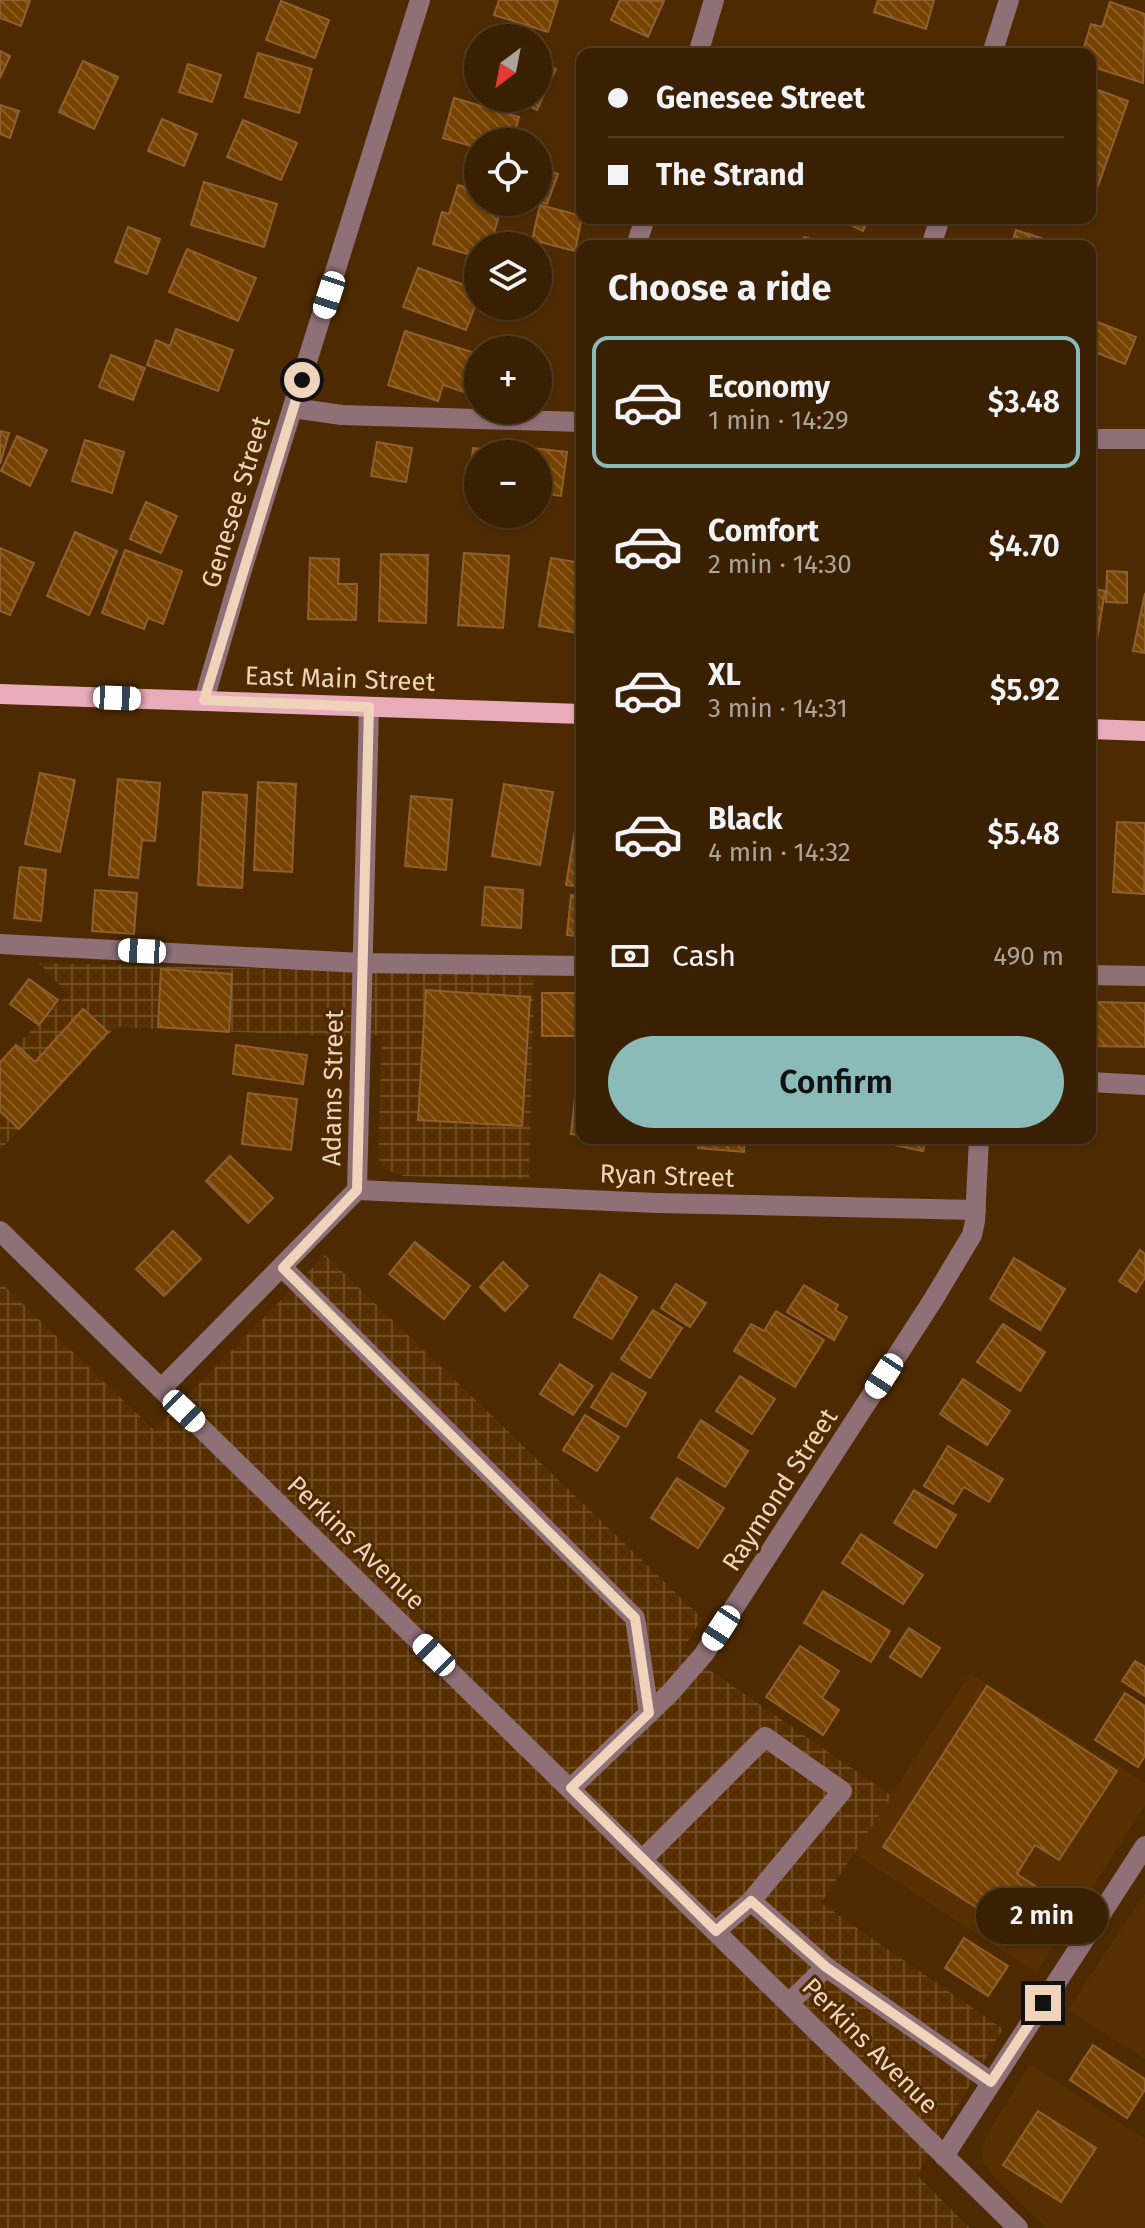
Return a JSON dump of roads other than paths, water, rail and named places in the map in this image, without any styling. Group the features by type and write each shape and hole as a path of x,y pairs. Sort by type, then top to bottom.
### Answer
{"main road":[{"name":"East Main Street","path":"0,694 576,714"},
{"path":"1096,729 1145,731"}],"street":[{"name":"Genesee Street","path":"204,700 420,0"},
{"path":"700,48 714,0"},
{"path":"994,48 1009,0"},
{"path":"293,408 342,415 576,422"},
{"path":"1096,439 1145,439"},
{"name":"Adams Street","path":"161,1389 357,1190 369,707"},
{"path":"0,944 361,963 576,966"},
{"path":"1096,975 1145,976"},
{"path":"1096,1082 1145,1085"},
{"name":"Raymond Street","path":"571,1788 649,1713 704,1654 840,1444 972,1235 979,1144"},
{"name":"Ryan Street","path":"357,1190 688,1204 976,1210"},
{"name":"Perkins Avenue","path":"0,1231 1018,2228"},
{"path":"283,1268 635,1618 649,1713"},
{"path":"643,1859 765,1737 842,1791 751,1901 716,1931"},
{"path":"944,2156 1145,1846"},
{"path":"751,1901 826,1967 991,2082"},
{"path":"789,2003 826,1967"}]}
